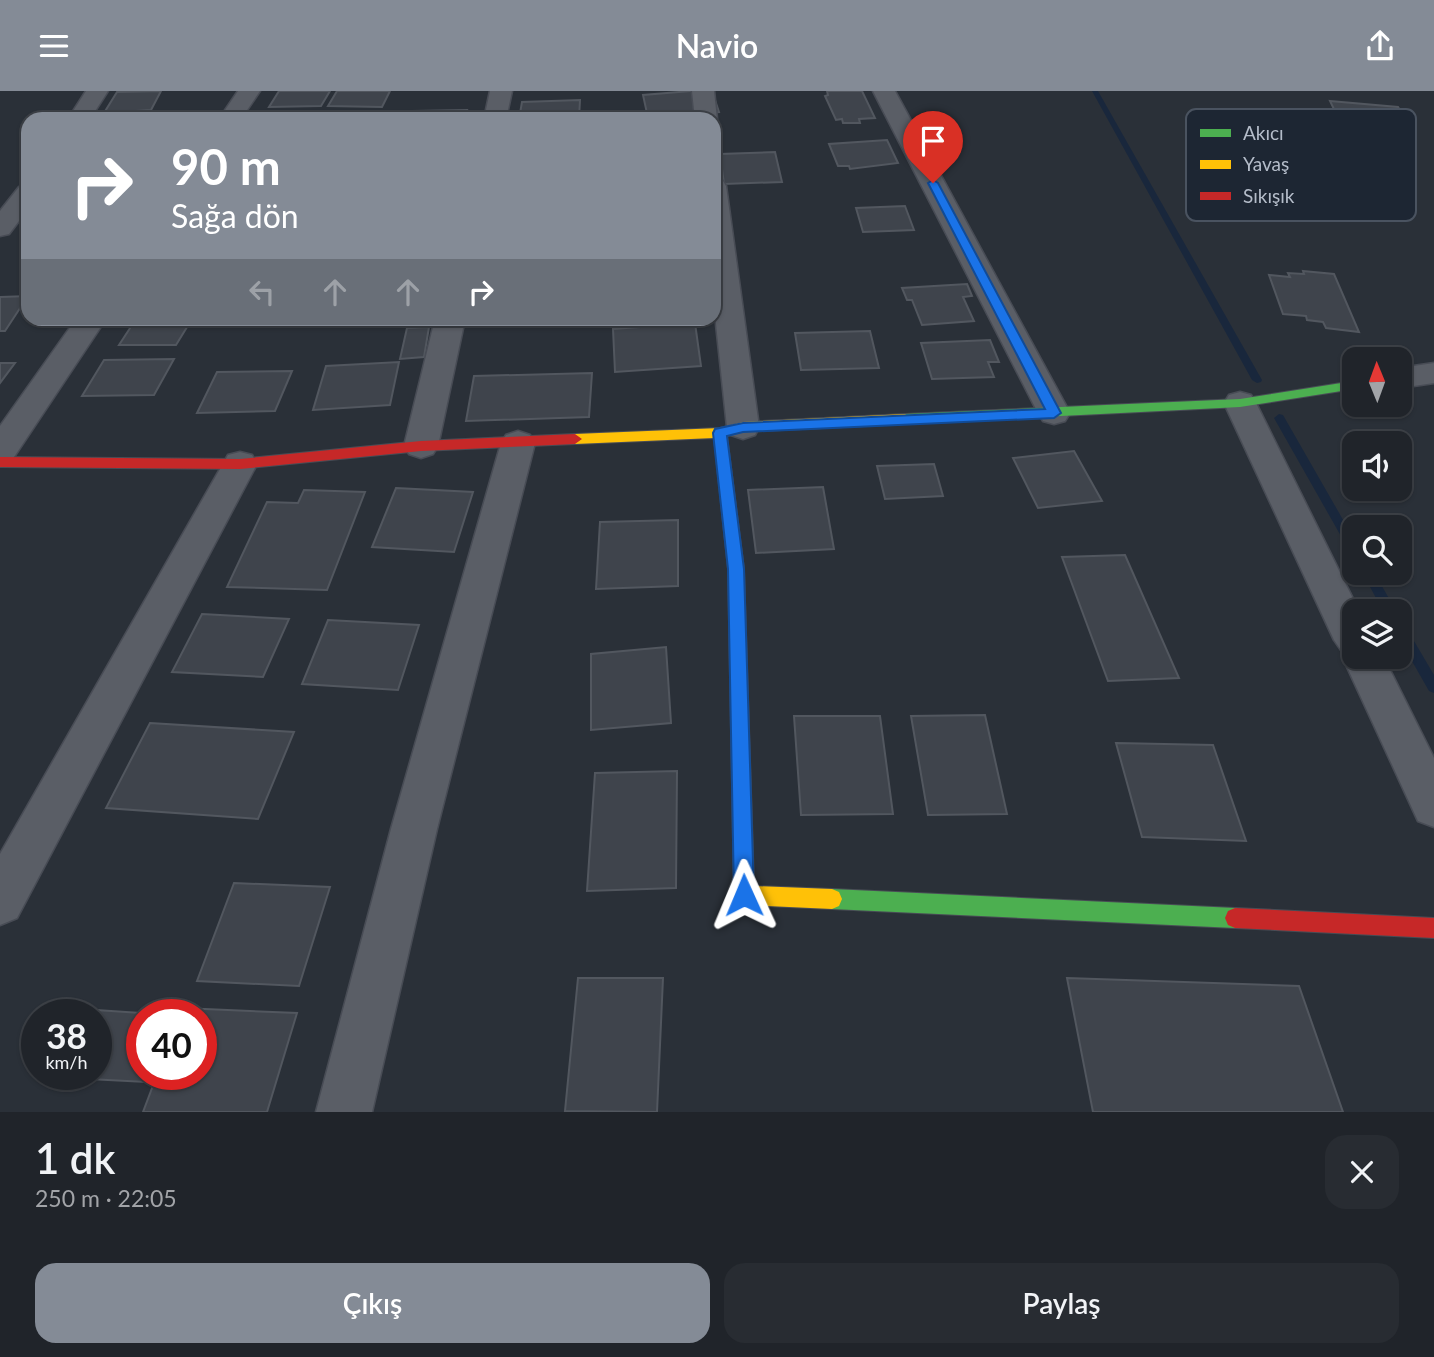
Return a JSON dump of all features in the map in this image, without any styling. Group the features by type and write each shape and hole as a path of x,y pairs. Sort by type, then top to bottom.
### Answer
{"street":[{"path":"84,112 97,91"},
{"path":"234,112 249,91"},
{"path":"496,112 501,91"},
{"path":"703,91 705,112"},
{"path":"884,91 1054,413"},
{"path":"0,229 21,201"},
{"path":"721,281 732,430 744,895 1434,928"},
{"path":"0,450 86,326"},
{"path":"421,446 448,326"},
{"path":"1412,376 1434,373"},
{"path":"0,463 240,464 421,446 1240,403 1342,387"},
{"path":"1240,403 1342,615"},
{"path":"344,1112 414,829 518,443"},
{"path":"0,901 240,464"},
{"path":"1368,669 1434,805"}],"building":[{"path":"161,91 151,110 105,112 117,92"},
{"path":"279,91 330,91 321,106 269,107"},
{"path":"337,91 390,91 382,107 328,106"},
{"path":"712,91 719,112 647,112 643,95"},
{"path":"827,91 862,91 875,118 859,119 860,123 843,123 842,119 836,120 825,96 828,95"},
{"path":"580,100 579,112 520,112 522,102"},
{"path":"1330,101 1399,109 1334,109"},
{"path":"467,110 466,112 412,111"},
{"path":"887,140 898,163 850,169 849,166 838,166 829,144"},
{"path":"775,152 782,182 724,184 721,154"},
{"path":"905,206 914,230 863,232 856,208"},
{"path":"1303,271 1334,274 1359,332 1326,328 1323,322 1307,320 1306,316 1283,314 1269,275 1290,277 1288,273 1304,274"},
{"path":"967,284 972,296 963,297 974,321 922,325 912,300 907,300 902,288"},
{"path":"21,296 21,307 5,331 0,331 0,297"},
{"path":"131,326 188,326 176,345 119,345"},
{"path":"695,326 701,366 615,372 613,329"},
{"path":"429,327 424,357 400,359 407,328"},
{"path":"870,331 879,368 801,370 795,333"},
{"path":"990,340 999,362 988,362 994,377 932,379 921,343"},
{"path":"174,359 154,395 82,396 104,360"},
{"path":"399,362 390,405 313,410 326,366"},
{"path":"0,363 15,363 0,383"},
{"path":"292,371 275,411 197,413 217,372"},
{"path":"592,373 589,417 466,421 474,376"},
{"path":"1074,451 1102,501 1038,508 1013,458"},
{"path":"934,464 943,496 885,499 877,466"},
{"path":"823,487 834,549 756,553 748,490"},
{"path":"396,488 473,492 454,552 372,547"},
{"path":"304,490 365,492 327,590 227,587 267,502 298,503"},
{"path":"678,520 678,586 596,589 600,522"},
{"path":"1125,555 1179,678 1108,681 1062,557"},
{"path":"202,614 289,619 263,677 172,672"},
{"path":"328,620 419,625 398,690 302,684"},
{"path":"666,647 671,723 591,730 591,654"},
{"path":"985,715 1007,814 928,815 911,716"},
{"path":"794,716 880,716 893,814 801,815"},
{"path":"150,723 294,732 258,819 106,808"},
{"path":"1116,743 1213,745 1246,841 1142,837"},
{"path":"677,771 676,888 587,891 595,773"},
{"path":"234,883 330,887 299,986 197,981"},
{"path":"578,978 663,978 657,1112 565,1111"},
{"path":"1067,978 1299,986 1343,1112 1093,1112"},
{"path":"217,1010 297,1013 267,1112 143,1112 151,1090 217,1090"},
{"path":"112,1011 126,1012 126,1081 112,1080"}],"waterway":[{"path":"1095,91 1257,380"},
{"path":"1279,418 1342,528"},
{"path":"1375,585 1383,599"},
{"path":"1412,649 1434,687"}],"traffic: fast":[{"path":"905,419 1240,403 1342,387"},
{"path":"832,899 1235,918"}],"traffic: slow":[{"path":"575,439 720,433 743,427 905,419"},
{"path":"720,433 736,569 744,895 832,899"}],"traffic: jam":[{"path":"0,462 240,464 421,446 575,439"},
{"path":"1235,918 1434,928"}],"route":[{"path":"744,895 736,569 720,433 743,428 1054,413 933,183"}]}
